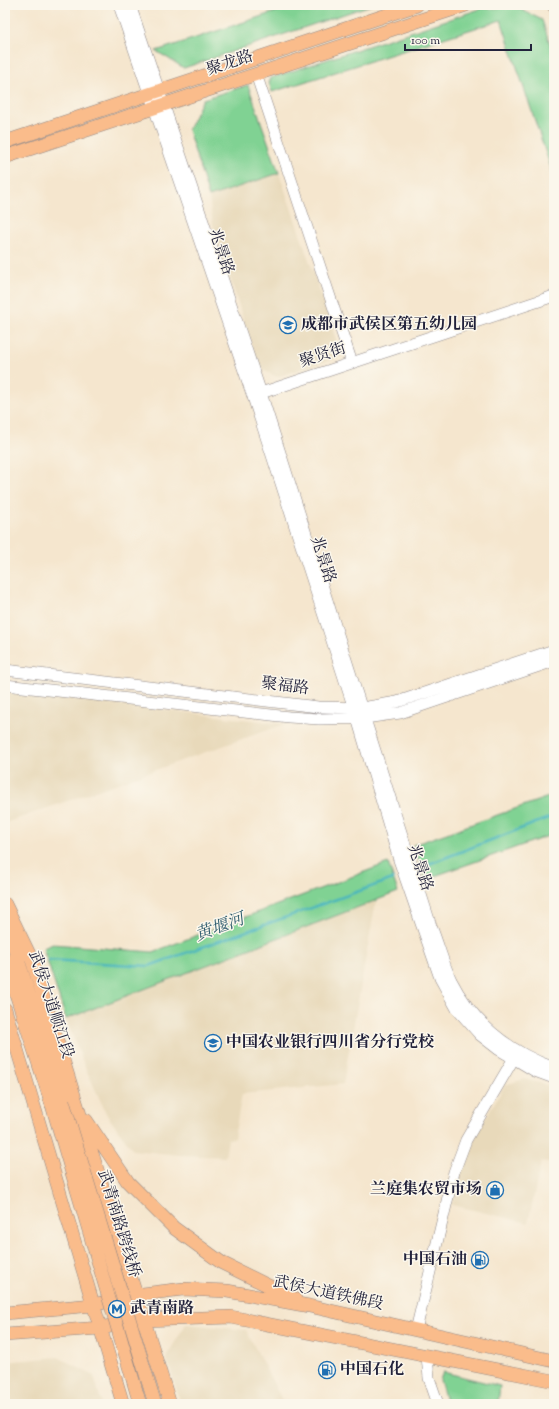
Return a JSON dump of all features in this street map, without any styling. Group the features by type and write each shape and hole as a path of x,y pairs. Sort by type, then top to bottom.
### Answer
{"main road":[{"name":"聚龙路","path":"5,142 417,5"},
{"name":"聚龙路","path":"5,157 466,5"},
{"path":"5,904 32,960 170,1404"},
{"name":"武侯大道顺江段","path":"5,919 57,1103"},
{"name":"武侯大道顺江段","path":"5,960 57,1103"},
{"path":"5,1009 123,1404"},
{"name":"武青南路跨线桥","path":"57,1103 140,1404"},
{"name":"武青南路跨线桥","path":"57,1103 155,1404"},
{"path":"79,1110 128,1182 174,1228 222,1263 309,1306"},
{"name":"武侯大道铁佛段","path":"93,1305 135,1295 183,1288 227,1291 309,1306 554,1361"},
{"path":"5,1313 93,1305"},
{"path":"5,1335 100,1328 144,1320 231,1317 554,1381"}],"street":[{"name":"兆景路","path":"119,5 159,105 261,393 359,713 399,860 440,978 457,1009 480,1035 498,1049 535,1071 554,1078"},
{"name":"兆景路","path":"130,5 154,92"},
{"path":"256,74 352,363"},
{"name":"兆景路","path":"159,105 253,397 431,926 451,979 464,1002 483,1025 501,1041 539,1062 554,1068"},
{"name":"聚贤街","path":"261,393 554,296"},
{"name":"聚福路","path":"5,670 359,713 397,702 554,650"},
{"path":"5,685 289,717 319,719 359,713 400,713 554,661"},
{"path":"416,1330 454,1172 466,1140 514,1058"},
{"path":"427,1356 429,1378 438,1404"}],"shaded area":[{"path":"279,173 342,356 277,377 259,368 213,225 209,197"},
{"path":"5,691 285,724 5,823"},
{"name":"中国农业银行四川省分行党校","path":"376,901 343,1084 242,1094 234,1138 228,1139 225,1157 179,1155 133,1150 107,1115 85,1067 66,1019"},
{"path":"524,1079 554,1087 554,1164 541,1162 528,1223 452,1205 459,1174 468,1148 505,1085"},
{"path":"186,1324 246,1330 284,1404 181,1404 166,1357"},
{"path":"58,1357 94,1376 102,1404 5,1404 5,1362"}],"green space":[{"path":"296,5 371,5 184,68 156,51"},
{"path":"512,5 542,20 554,56 554,177 501,20 272,92 269,83 271,78 483,8 494,9"},
{"path":"248,85 279,173 209,197 188,130 203,99"},
{"path":"554,795 554,834 426,879 413,845"},
{"path":"388,863 398,892 66,1019 43,948 53,944 153,952"},
{"path":"443,1372 500,1386 498,1404 447,1404 440,1380"}],"waterway":[{"name":"黄堰河","path":"421,867 554,816"},
{"name":"黄堰河","path":"49,960 149,966 393,879"}],"place":[{"name":"成都市武侯区第五幼儿园","path":"288,325"},
{"name":"中国农业银行四川省分行党校","path":"213,1043"},
{"name":"兰庭集农贸市场","path":"495,1190"},
{"name":"中国石油","path":"480,1260"},
{"name":"武青南路","path":"117,1309"},
{"name":"中国石化","path":"327,1370"}]}
